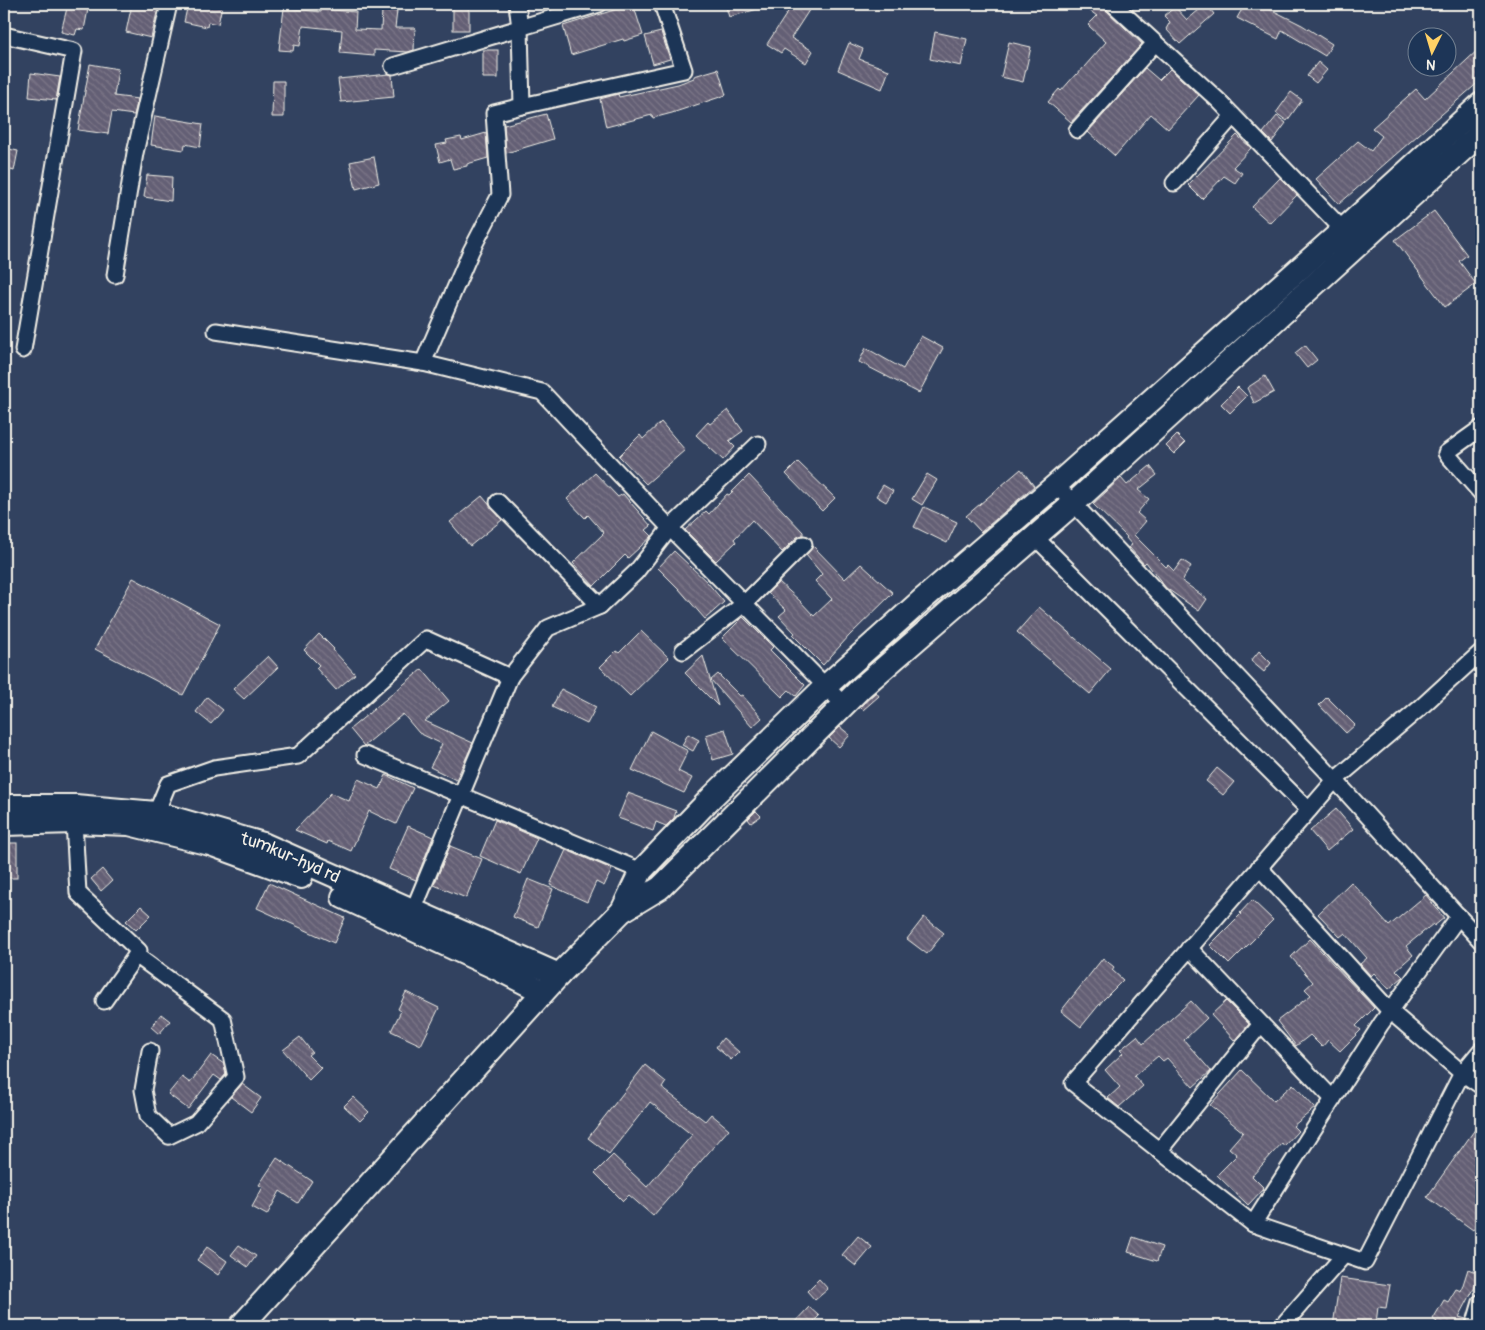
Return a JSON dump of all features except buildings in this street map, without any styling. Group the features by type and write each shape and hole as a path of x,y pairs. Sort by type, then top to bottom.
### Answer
{"main road":[{"path":"241,1326 558,975 622,911 660,888 862,686 1074,503 1351,237 1481,104"},
{"path":"622,911 641,871 713,796 825,687 921,601 1056,485 1351,237 1481,133"},
{"name":"tumkur-hyd rd","path":"4,806 75,806 156,813 263,844 558,975"},
{"path":"4,824 74,822 129,824 210,844 290,872 496,968 543,992"}],"street":[{"path":"115,275 136,153 169,4"},
{"path":"517,4 520,28 522,106"},
{"path":"394,66 599,4"},
{"path":"423,363 471,251 500,196 494,113 684,70 662,4"},
{"path":"1113,4 1233,116 1351,237"},
{"path":"4,35 74,51 23,350"},
{"path":"1077,130 1155,43"},
{"path":"1174,183 1233,116"},
{"path":"216,331 423,363 542,392 670,528 844,705"},
{"path":"1481,428 1446,453 1481,493"},
{"path":"413,911 510,677 548,628 600,606 636,572 670,528 758,444"},
{"path":"1056,485 1335,780 1481,941"},
{"path":"498,502 600,606"},
{"path":"1035,536 1308,810"},
{"path":"683,651 744,604 804,544"},
{"path":"156,813 168,784 214,768 298,756 426,639 510,677"},
{"path":"1481,652 1420,708 1335,780 1073,1083 1253,1224 1365,1262 1462,1072 1481,1050"},
{"path":"366,755 641,871"},
{"path":"74,822 78,893 139,951 104,1001"},
{"path":"1259,867 1390,1011 1481,1086"},
{"path":"1253,1224 1390,1011 1459,916"},
{"path":"1189,948 1333,1100"},
{"path":"136,956 223,1019 236,1077 196,1124 169,1136 148,1116 143,1090 150,1052"},
{"path":"1159,1151 1262,1024"},
{"path":"1282,1326 1344,1255"},
{"path":"1474,1326 1481,1302"}]}
